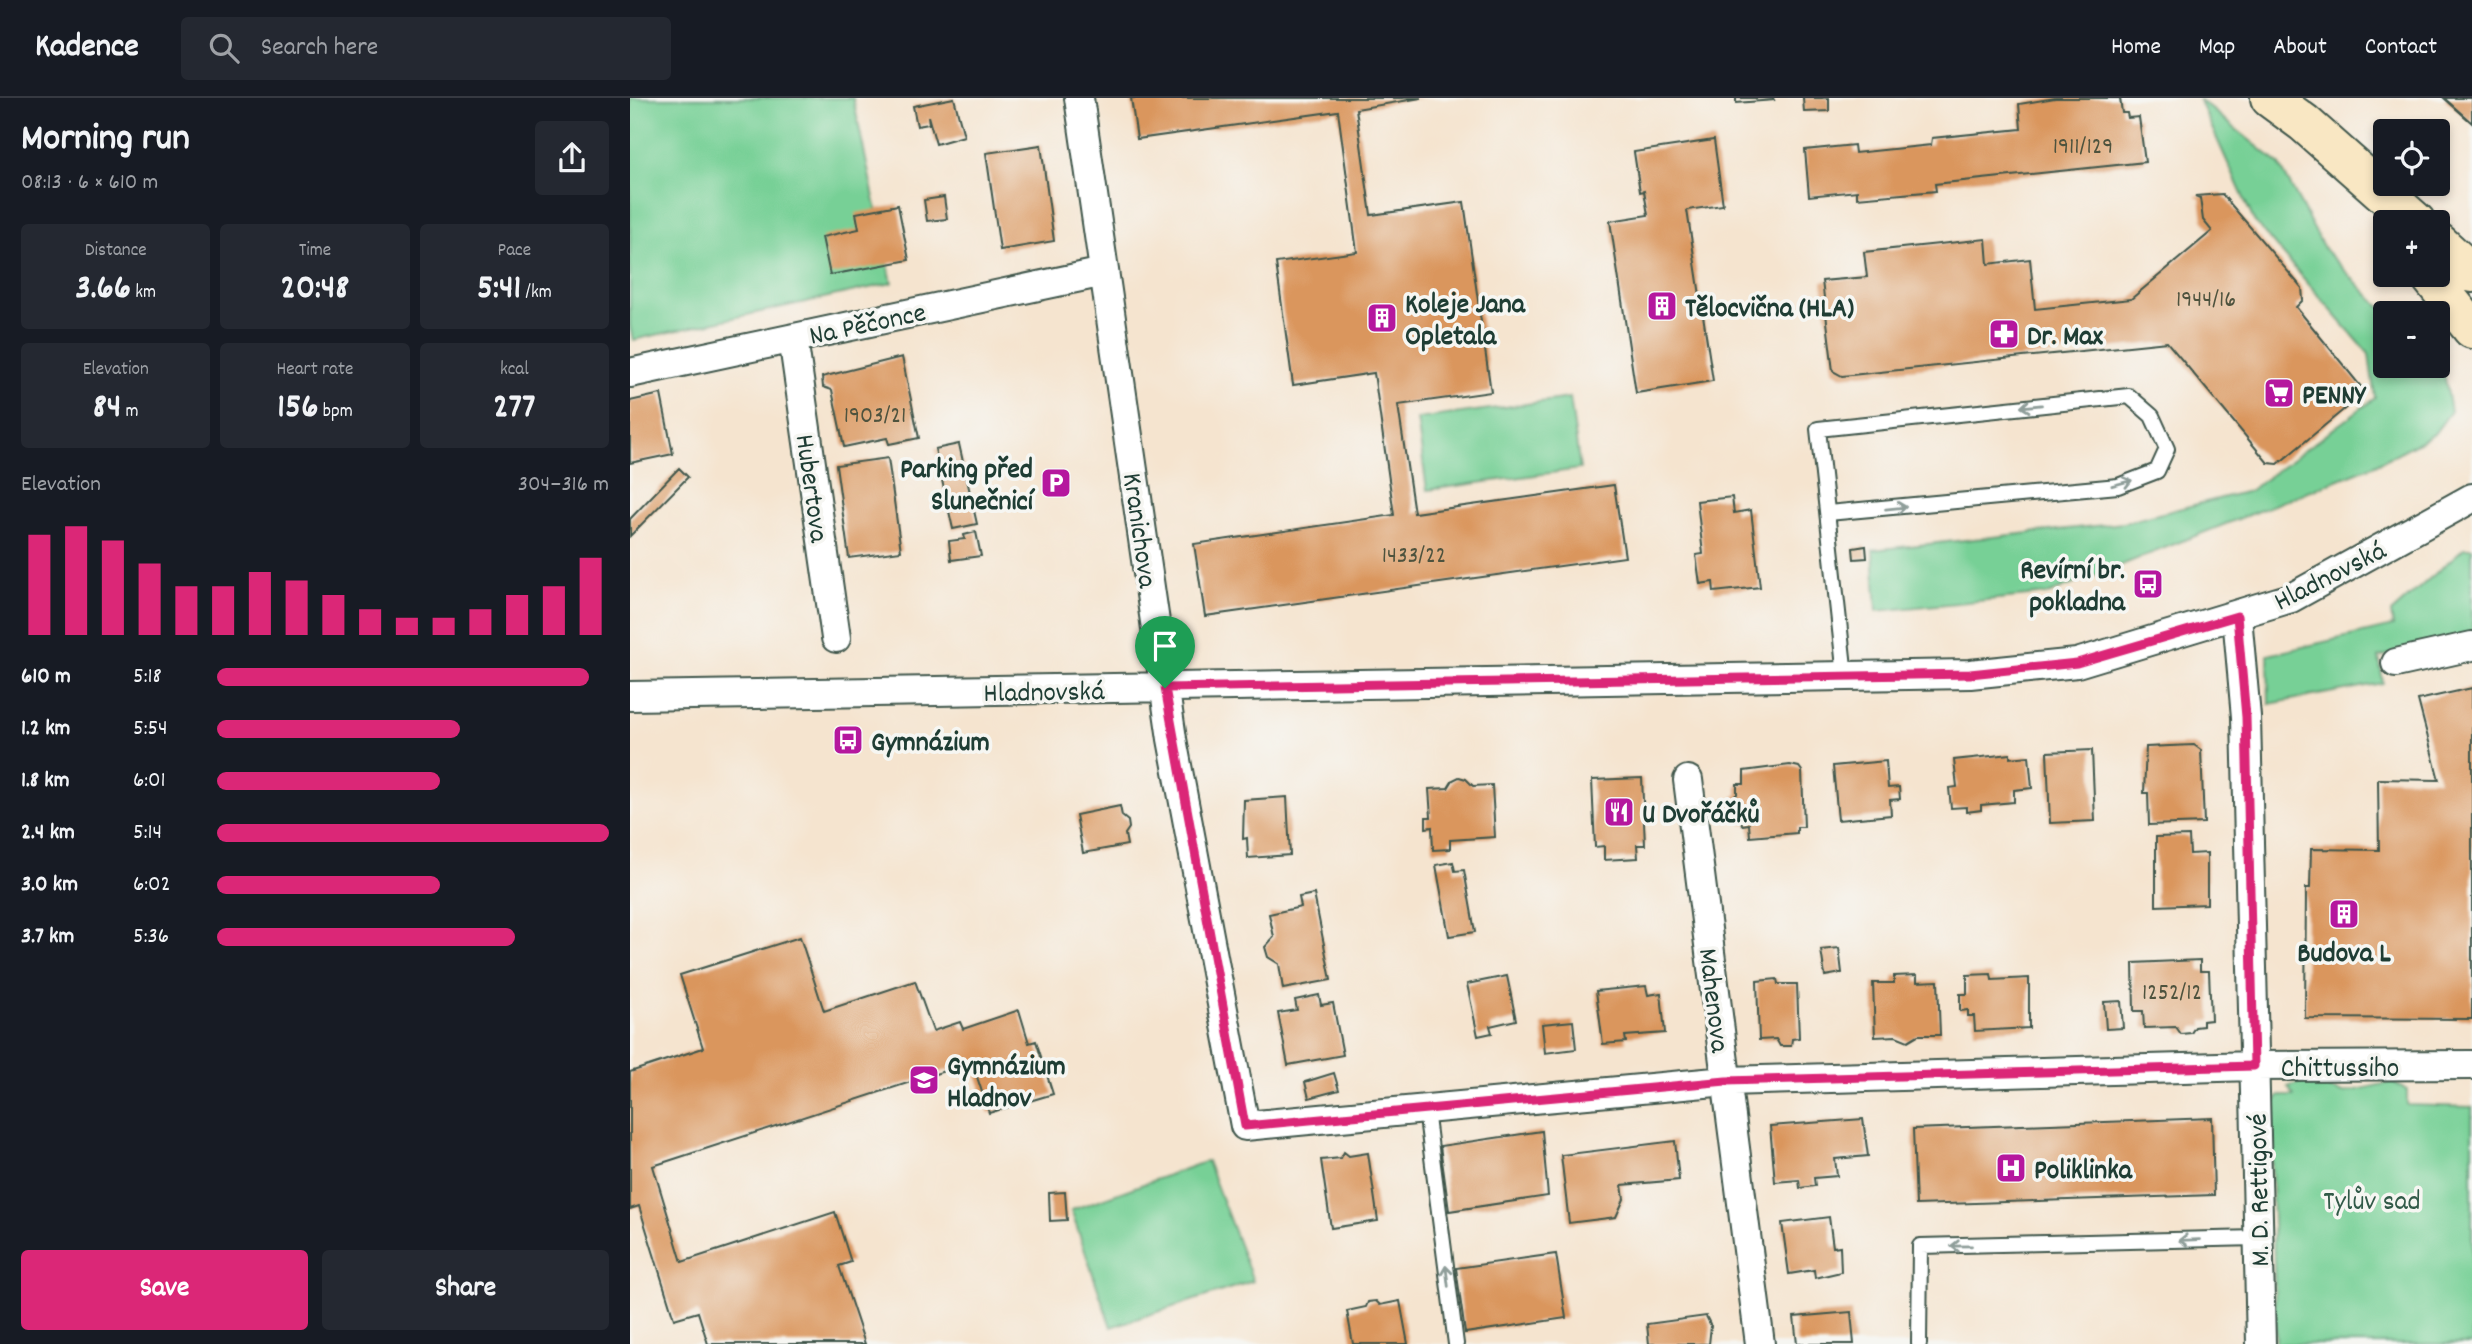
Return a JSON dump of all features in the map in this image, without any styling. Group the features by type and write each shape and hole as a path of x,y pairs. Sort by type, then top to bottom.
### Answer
{"street":[{"name":"Kranichova","path":"1079,98 1165,688 1245,1126"},
{"path":"2270,98 2304,123 2402,210"},
{"path":"2304,123 2377,210"},
{"path":"2450,253 2472,273"},
{"name":"Na Pěčonce","path":"630,373 1104,272"},
{"path":"2438,287 2472,330"},
{"name":"Hubertova","path":"793,338 836,638"},
{"name":"Hladnovská","path":"630,696 1970,674 2077,663 2291,598 2472,498"},
{"name":"M. D. Rettigové","path":"2237,616 2246,717 2261,1344"},
{"path":"2396,663 2472,646"},
{"name":"Mahenova","path":"1688,780 1760,1344"},
{"name":"Chittussiho","path":"1245,1126 1726,1081 2254,1066 2472,1065"}],"lane":[{"path":"1828,513 2118,486 2157,471 2167,449 2152,416 2129,396 1818,429 1845,676"},
{"path":"1426,1110 1456,1344"},
{"path":"1919,1344 1920,1246 2257,1238"}],"green space":[{"path":"630,98 853,98 892,283 633,340 630,326"},
{"path":"2199,99 2279,164 2325,250 2374,301 2373,378 2445,378 2451,411 2434,434 2375,465 2048,594 1877,611 1873,550 2123,523 2249,491 2375,398 2369,354 2254,221"},
{"path":"1570,398 1580,469 1427,490 1417,419"},
{"path":"2464,548 2472,548 2472,635 2379,657 2383,683 2269,704 2268,655 2393,626 2391,613"},
{"name":"Tylův sad","path":"2304,1081 2343,1093 2392,1082 2407,1090 2407,1105 2472,1107 2472,1344 2276,1344 2270,1106 2279,1096 2294,1096 2288,1087"},
{"path":"1207,1161 1253,1281 1111,1327 1071,1210"}],"building":[{"path":"954,98 964,136 936,144 928,116 929,124 917,126 913,106"},
{"name":"Koleje Jana Opletala","path":"1131,98 1421,98 1356,109 1371,215 1464,202 1491,392 1398,405 1414,513 1614,485 1625,557 1205,616 1194,544 1394,515 1374,373 1293,385 1276,263 1357,252 1338,111 1137,139"},
{"path":"1736,98 1773,98 1774,100 1736,103"},
{"path":"1803,98 1829,98 1829,111 1804,112"},
{"path":"2055,98 2120,98 2122,113 2127,113 2128,118 2139,117 2145,162 1935,184 1936,191 1857,198 1857,191 1809,196 1805,150 1854,145 1855,153 1931,145 1932,138 2021,129 2019,104"},
{"path":"2444,98 2472,98 2472,123"},
{"name":"Tělocvična (HLA)","path":"1714,140 1723,205 1687,210 1713,381 1636,393 1610,221 1648,215 1644,191 1640,192 1634,152"},
{"path":"1041,145 1054,241 1000,250 986,153"},
{"path":"2222,194 2302,288 2303,300 2296,307 2362,388 2359,397 2278,464 2268,463 2167,342 1842,376 1833,371 1822,281 1867,277 1864,252 1986,239 1988,264 2030,259 2035,309 2131,299 2212,231 2203,220 2200,198 2195,196"},
{"path":"944,197 947,219 927,221 924,200"},
{"path":"898,205 909,260 830,275 822,237 859,229 856,213"},
{"path":"902,357 919,438 889,444 887,438 844,447 832,390 823,387 822,377"},
{"path":"661,394 673,454 630,463 630,401"},
{"path":"959,444 977,524 953,529 935,449"},
{"path":"888,458 901,551 849,558 836,465"},
{"path":"679,468 688,477 630,536 630,519"},
{"path":"1732,497 1734,513 1751,510 1760,587 1714,592 1713,582 1700,584 1696,555 1703,554 1697,501"},
{"path":"976,532 981,556 951,560 949,541 965,539 964,535"},
{"path":"1866,546 1867,558 1854,559 1853,548"},
{"path":"2472,688 2472,1019 2305,1018 2306,888 2310,888 2311,849 2379,850 2378,779 2439,780 2418,700"},
{"path":"2194,745 2201,750 2204,823 2149,825 2148,793 2144,793 2146,747"},
{"path":"2092,750 2095,821 2050,823 2047,752"},
{"path":"2010,754 2010,758 2029,756 2032,788 2014,790 2014,802 1981,805 1981,810 1966,812 1966,807 1951,808 1949,788 1957,787 1954,760"},
{"path":"1886,761 1888,788 1899,787 1900,799 1890,800 1891,815 1838,820 1833,766"},
{"path":"1790,765 1799,767 1802,771 1804,827 1797,827 1797,833 1750,837 1749,824 1742,825 1740,812 1732,809 1730,800 1737,794 1737,784 1744,784 1744,771"},
{"path":"1459,777 1466,779 1473,786 1492,785 1495,837 1450,840 1450,849 1433,850 1432,827 1426,828 1426,817 1431,817 1429,789 1448,788 1453,780"},
{"name":"U Dvořáčků","path":"1642,778 1645,845 1637,845 1638,858 1604,860 1604,846 1595,847 1592,780"},
{"path":"1287,797 1290,855 1248,858 1247,838 1243,839 1244,800"},
{"path":"1120,806 1122,816 1128,821 1129,828 1125,834 1127,845 1083,853 1076,815"},
{"path":"2189,836 2190,854 2207,853 2207,904 2156,906 2156,837"},
{"path":"1453,862 1455,871 1464,870 1475,932 1449,936 1436,865"},
{"path":"1314,894 1331,980 1283,989 1279,964 1268,957 1265,947 1274,937 1269,914 1301,907 1299,897"},
{"path":"800,937 824,1011 915,981 933,1031 960,1022 963,1029 1019,1010 1029,1043 1036,1041 1053,1094 989,1113 972,1062 653,1166 682,1262 835,1212 851,1262 839,1266 865,1344 708,1344 698,1312 674,1319 639,1206 630,1209 630,1072 703,1048 680,975"},
{"path":"1839,948 1842,973 1825,976 1821,950"},
{"path":"2200,960 2200,971 2209,971 2211,1020 2203,1021 2203,1026 2195,1027 2191,1033 2181,1034 2176,1027 2144,1028 2143,1011 2134,1011 2133,963"},
{"path":"1991,974 1992,980 2029,978 2029,1028 1975,1031 1974,1016 1968,1016 1968,1010 1960,1011 1960,994 1967,994 1967,975"},
{"path":"1917,975 1917,982 1938,981 1940,1035 1918,1035 1908,1041 1896,1036 1875,1037 1873,983 1894,983 1894,976"},
{"path":"1507,976 1516,1020 1490,1026 1492,1033 1478,1036 1467,984"},
{"path":"1777,979 1778,984 1797,984 1799,1038 1792,1039 1791,1046 1780,1046 1776,1039 1759,1040 1757,981"},
{"path":"1646,986 1648,995 1661,993 1665,1033 1625,1036 1626,1042 1603,1044 1596,991"},
{"path":"1319,995 1321,1005 1333,1003 1343,1055 1288,1065 1278,1013 1297,1010 1295,1000"},
{"path":"2121,1001 2123,1028 2106,1029 2104,1002"},
{"path":"1573,1021 1576,1049 1545,1053 1542,1024"},
{"path":"1334,1073 1339,1090 1309,1098 1305,1082"},
{"path":"2212,1118 2214,1195 1916,1205 1913,1129"},
{"path":"1863,1119 1868,1156 1835,1159 1837,1176 1814,1178 1815,1186 1800,1188 1799,1180 1775,1182 1770,1126"},
{"path":"1542,1131 1548,1196 1449,1211 1440,1146"},
{"path":"1675,1141 1679,1180 1622,1185 1624,1199 1616,1217 1569,1223 1561,1155"},
{"path":"1344,1152 1349,1156 1368,1153 1378,1221 1331,1228 1321,1160 1341,1158"},
{"path":"1065,1192 1067,1220 1050,1221 1049,1193"},
{"path":"1829,1217 1833,1247 1840,1246 1841,1272 1815,1278 1814,1270 1789,1274 1782,1223"},
{"path":"1556,1254 1566,1318 1465,1333 1456,1268"},
{"path":"1376,1301 1380,1305 1400,1301 1408,1344 1353,1344 1347,1311 1366,1307 1368,1302"},
{"path":"1851,1312 1854,1344 1797,1344 1794,1317"},
{"path":"1706,1316 1711,1326 1709,1344 1649,1344 1647,1324"}],"place":[{"name":"Tělocvična (HLA)","path":"1662,306"},
{"name":"Koleje Jana Opletala","path":"1382,318"},
{"name":"Dr. Max","path":"2004,334"},
{"name":"PENNY","path":"2279,393"},
{"name":"Parking před Slunečnicí","path":"1056,483"},
{"name":"Revírní br. pokladna","path":"2148,584"},
{"name":"Gymnázium","path":"848,740"},
{"name":"U Dvořáčků","path":"1619,812"},
{"name":"Budova L","path":"2344,914"},
{"name":"Gymnázium Hladnov","path":"924,1080"},
{"name":"Poliklinka","path":"2011,1168"}],"route":[{"path":"2237,616 2246,717 2254,1066 1726,1081 1245,1126 1172,739 1165,688 1970,674 2077,663 2237,616"}]}
